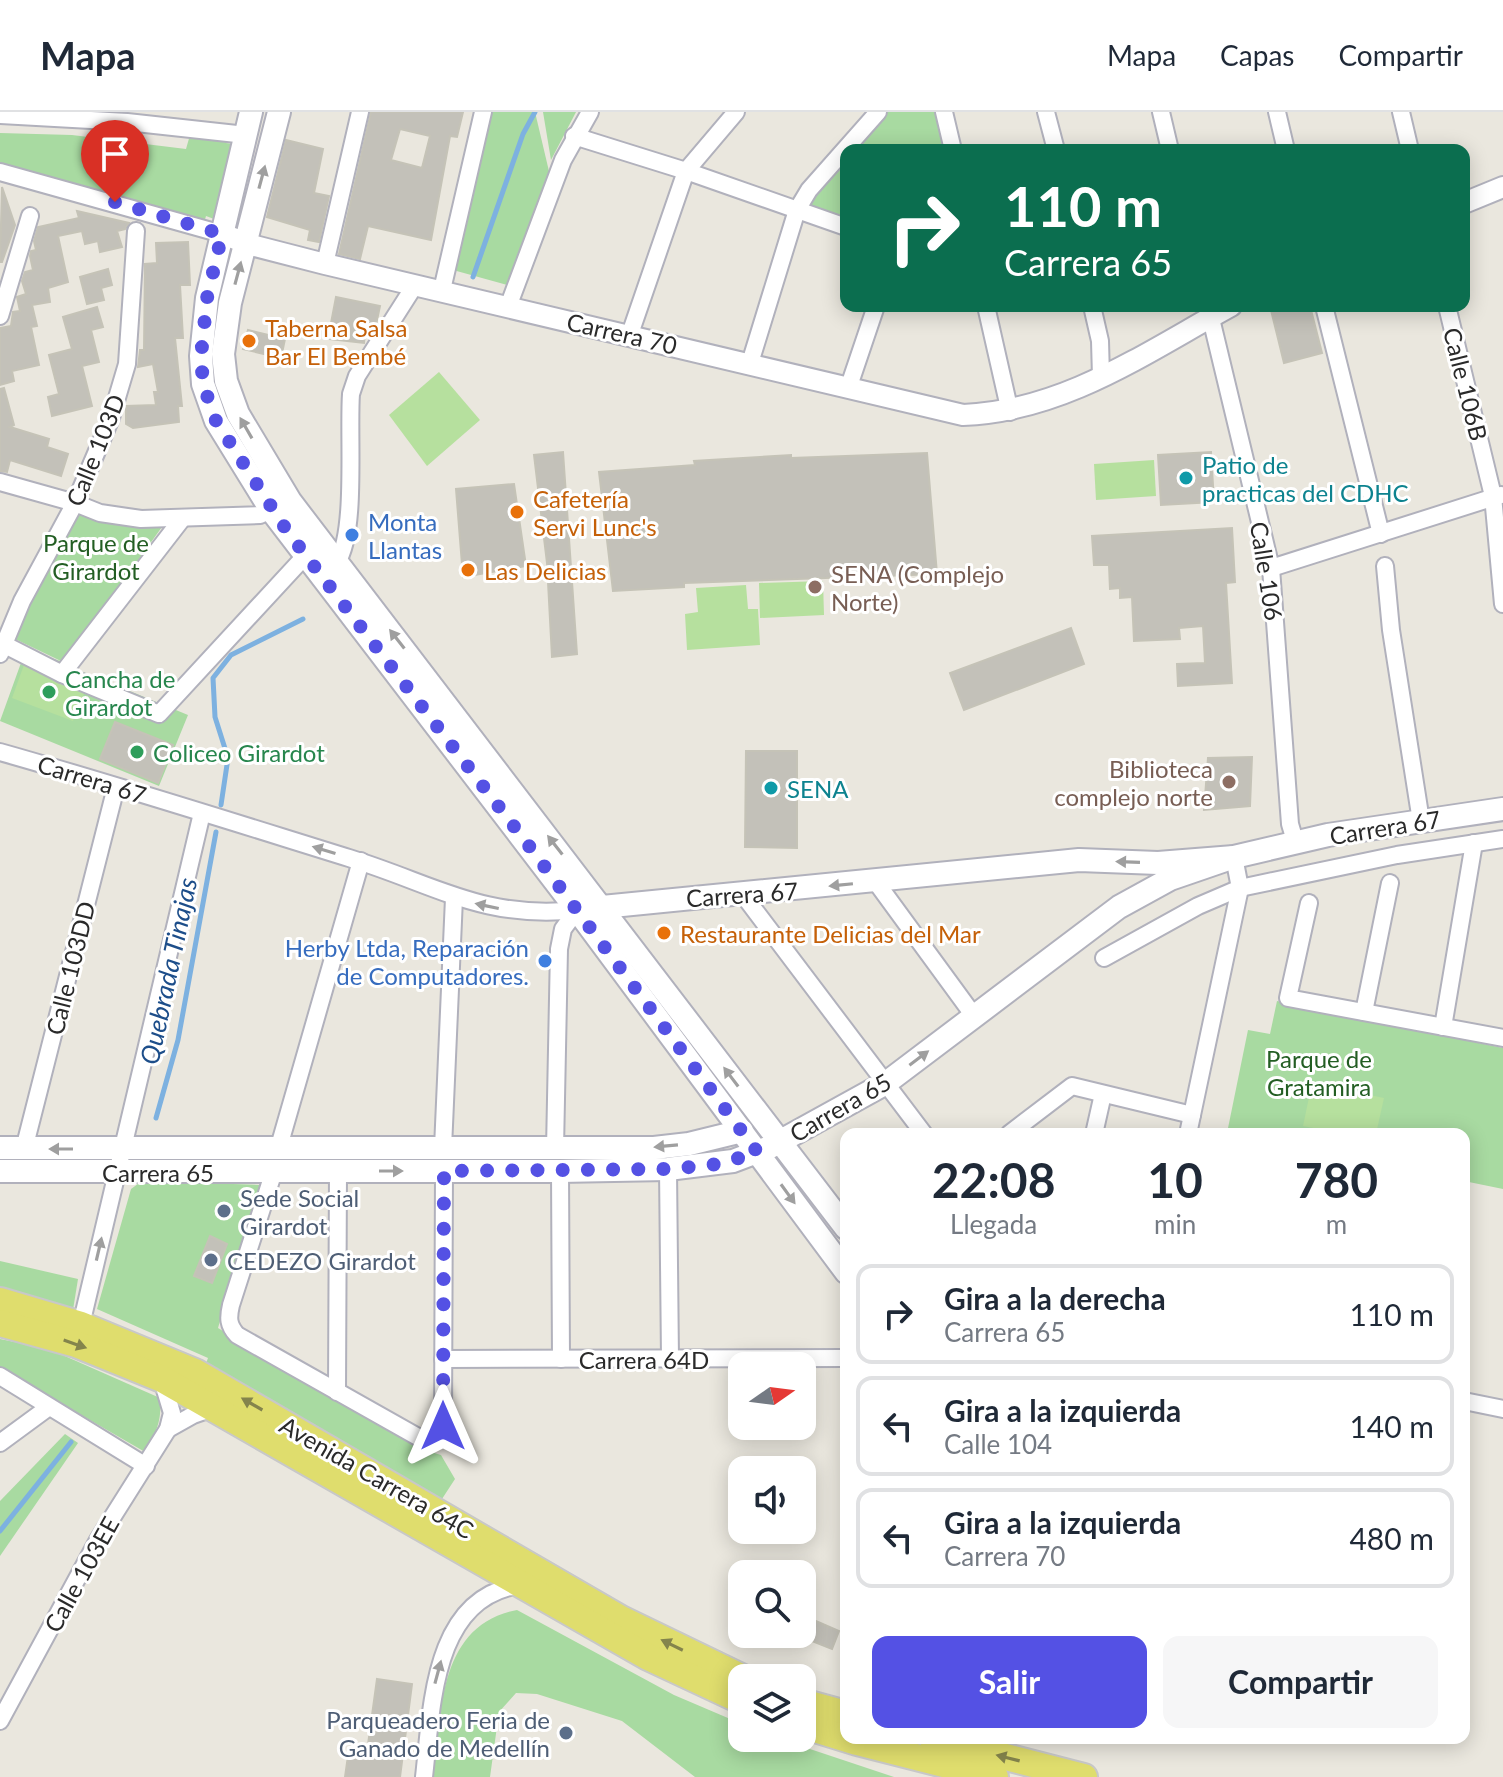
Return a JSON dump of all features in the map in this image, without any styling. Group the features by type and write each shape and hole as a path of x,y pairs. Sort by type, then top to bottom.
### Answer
{"main road":[{"path":"251,112 202,328 203,384 216,421 280,505 337,562 840,1220"},
{"path":"279,112 224,332 226,381 280,505 306,555 577,910 840,1264"},
{"name":"Carrera 67","path":"577,910 1079,860 1158,863 1234,857 1295,841 1503,809"},
{"name":"Carrera 65","path":"0,1171 120,1161 276,1161 443,1148 668,1169 712,1165 758,1153 886,1083 1119,907 1170,879 1234,857"},
{"name":"Carrera 65","path":"276,1161 338,1171 444,1171 681,1145 742,1131"},
{"name":"Carrera 65","path":"0,1148 120,1161"},
{"name":"Avenida Carrera 64C","path":"0,1301 81,1325 195,1372 621,1619 728,1671"},
{"name":"Avenida Carrera 64C","path":"0,1323 54,1336 162,1379 216,1407 648,1657 728,1694"},
{"path":"816,1706 840,1712"},
{"path":"816,1729 840,1736"},
{"path":"866,1744 956,1771 995,1777"},
{"path":"955,1744 1084,1777"}],"street":[{"path":"325,264 360,112"},
{"path":"442,290 483,112"},
{"path":"508,307 574,136 590,112"},
{"path":"630,334 686,171 736,112"},
{"path":"850,144 878,112"},
{"path":"944,112 952,144"},
{"path":"1046,112 1054,144"},
{"path":"1161,112 1169,144"},
{"path":"1277,112 1285,144"},
{"path":"1401,112 1409,144"},
{"path":"12,115 128,117 246,135"},
{"path":"574,136 840,225"},
{"path":"750,363 797,210 809,190 840,155"},
{"name":"Carrera 70","path":"0,172 325,264 963,415 1010,412 1053,399 1101,377 1209,312"},
{"path":"1470,201 1503,187"},
{"path":"0,316 30,216"},
{"name":"Calle 103D","path":"2,649 22,601 75,503 111,418 127,364 136,231"},
{"path":"337,562 343,554 347,518 351,394 362,366 415,285"},
{"path":"848,389 874,312"},
{"path":"987,312 1010,412"},
{"path":"1093,312 1100,341 1101,377"},
{"name":"Calle 106","path":"1209,312 1271,568 1290,824 1295,841"},
{"path":"1326,312 1381,534"},
{"name":"Calle 106B","path":"1449,312 1498,495 1503,604"},
{"path":"0,482 118,517 182,519 260,515 280,505"},
{"path":"1271,568 1498,495"},
{"path":"62,674 182,519"},
{"path":"2,649 159,714 306,555"},
{"path":"1385,566 1391,630 1421,821"},
{"name":"Carrera 67","path":"0,752 361,861 454,898 515,911 544,913 577,910"},
{"name":"Calle 103DD","path":"24,1149 116,787"},
{"path":"81,1325 202,813"},
{"name":"Carrera 67","path":"1104,958 1198,906 1240,888 1397,855 1503,839"},
{"path":"1443,1027 1474,843"},
{"path":"1189,1128 1240,888 1234,857"},
{"path":"361,861 228,1321 237,1335 425,1441 437,1436 443,1426 444,1171"},
{"path":"876,882 974,1016"},
{"path":"1364,1012 1390,883"},
{"path":"741,892 920,1128"},
{"path":"443,1148 454,898"},
{"path":"1309,903 1288,998 1503,1038"},
{"path":"561,1359 559,949 563,929 577,910"},
{"path":"1017,1128 1072,1086 1192,1115"},
{"path":"1095,1128 1103,1094"},
{"name":"Carrera 65","path":"742,1131 765,1121"},
{"path":"668,1169 670,1359"},
{"path":"337,1392 338,1171"},
{"name":"Carrera 64D","path":"443,1359 840,1358"},
{"path":"0,1376 146,1466"},
{"path":"162,1379 171,1404 168,1429"},
{"path":"1470,1402 1503,1409"},
{"path":"0,1443 49,1407"},
{"path":"168,1429 216,1407"},
{"name":"Calle 103EE","path":"0,1721 98,1540 168,1429"},
{"path":"424,1777 434,1686 441,1660 457,1625 481,1598 491,1592 524,1585"}],"green space":[{"path":"490,112 535,112 552,184 511,286 453,270"},
{"path":"543,112 576,112 551,160"},
{"path":"876,112 939,112 945,144 843,144"},
{"path":"0,133 72,135 186,149 190,135 227,138 226,143 233,144 214,219 206,216 204,223 0,168"},
{"path":"840,147 840,226 801,213 812,175"},
{"path":"439,372 480,420 427,466 389,415"},
{"path":"1154,460 1156,496 1096,500 1094,464"},
{"name":"Parque de Girardot","path":"79,511 115,523 164,524 64,664 188,715 159,786 0,721 26,649 63,662 13,638"},
{"path":"823,581 824,615 760,618 759,583"},
{"path":"746,585 748,609 758,609 760,645 687,650 685,614 698,612 696,588"},
{"name":"Cancha de Girardot","path":"25,662 87,686 73,721 12,698"},
{"name":"Parque de Gratamira","path":"1277,1001 1503,1048 1503,1189 1470,1182 1470,1128 1228,1128 1248,1030 1270,1034"},
{"path":"1312,1083 1384,1098 1377,1128 1303,1126"},
{"path":"142,1181 260,1185 218,1328 421,1449 441,1455 455,1479 440,1502 205,1366 208,1358 97,1309 131,1189"},
{"path":"0,1261 78,1279 73,1310 0,1293"},
{"path":"0,1339 49,1349 160,1398 157,1426 145,1452 0,1368"},
{"path":"65,1434 78,1443 0,1556 0,1501"},
{"path":"517,1610 674,1695 728,1718 728,1752 816,1751 894,1777 695,1777 622,1721 537,1694 516,1693 499,1712 490,1777 433,1777 438,1726 448,1675 472,1633 491,1619"}],"building":[{"path":"371,112 463,112 457,137 450,136 431,240 368,226 360,259 339,254","holes":["400,129 430,136 422,168 391,160"]},
{"path":"286,140 323,149 314,193 329,196 319,242 308,240 310,230 267,217"},
{"path":"2,187 15,225 0,262"},
{"path":"77,211 129,223 125,229 117,231 122,247 100,252 98,241 85,244 82,231 58,236 68,282 48,288 50,302 32,305 37,326 31,327 39,365 12,371 14,381 0,385 0,328 11,326 13,312 20,311 17,297 26,294 22,281 25,272 33,270 30,256 31,251 36,250 34,241 38,227 79,218"},
{"path":"188,242 190,285 180,285 183,338 175,338 182,406 178,406 179,422 133,428 126,424 126,406 156,405 154,392 158,392 153,364 138,367 140,350 144,350 145,264 157,263 156,243"},
{"path":"108,269 112,285 101,288 104,300 87,304 80,277"},
{"path":"336,297 380,306 376,325 370,335 365,334 364,343 328,339"},
{"path":"97,307 103,327 91,330 99,362 82,366 92,406 52,416 48,397 59,394 49,355 72,349 63,317"},
{"path":"1271,312 1312,312 1322,353 1284,363"},
{"path":"248,330 285,339 281,358 243,349"},
{"path":"4,388 14,425 10,427 49,439 47,447 68,454 61,476 10,460 7,472 0,471 0,389"},
{"path":"563,452 577,654 552,657 547,563 534,455"},
{"name":"Patio de practicas del CDHC","path":"1211,452 1214,502 1161,505 1158,455"},
{"path":"927,453 937,574 684,583 684,587 613,591 599,472 695,465 694,461 791,455 791,458"},
{"path":"514,484 526,566 463,577 456,489"},
{"path":"1232,528 1235,582 1226,583 1232,683 1178,686 1177,664 1205,663 1203,626 1179,628 1180,639 1134,641 1132,597 1120,598 1120,588 1110,589 1109,565 1094,565 1092,536"},
{"path":"1071,628 1084,664 964,710 950,673"},
{"name":"Coliceo Girardot","path":"115,722 173,745 158,783 100,759"},
{"name":"SENA","path":"746,751 797,751 797,848 745,847"},
{"name":"Biblioteca complejo norte","path":"1252,757 1250,806 1204,810 1208,758"},
{"name":"CEDEZO Girardot","path":"210,1236 227,1244 212,1283 194,1276"},
{"path":"816,1621 839,1631 832,1649 816,1643"},
{"path":"377,1679 412,1684 400,1777 345,1777 348,1756 366,1759"}],"waterway":[{"name":"Quebrada Tinajas","path":"473,277 523,134 535,112"},
{"name":"Quebrada Tinajas","path":"221,805 228,758 215,717 213,678 231,655 303,619"},
{"name":"Quebrada Tinajas","path":"156,1118 178,1040 216,832"},
{"name":"Quebrada Tinajas","path":"0,1531 71,1442"}],"place":[{"name":"Taberna Salsa Bar El Bembé","path":"249,341"},
{"name":"Patio de practicas del CDHC","path":"1186,478"},
{"name":"Cafetería Servi Lunc's","path":"517,512"},
{"name":"Monta Llantas","path":"352,535"},
{"name":"Las Delicias","path":"468,570"},
{"name":"SENA (Complejo Norte)","path":"815,587"},
{"name":"Cancha de Girardot","path":"49,692"},
{"name":"Coliceo Girardot","path":"137,752"},
{"name":"Biblioteca complejo norte","path":"1229,782"},
{"name":"SENA","path":"771,788"},
{"name":"Restaurante Delicias del Mar","path":"664,933"},
{"name":"Herby Ltda, Reparación de Computadores.","path":"545,961"},
{"name":"Sede Social Girardot","path":"224,1211"},
{"name":"CEDEZO Girardot","path":"211,1260"},
{"name":"Parqueadero Feria de Ganado de Medellín","path":"566,1733"}],"route":[{"path":"115,202 222,234 207,298 201,356 203,384 216,421 271,510 529,846 758,1153 712,1165 668,1169 444,1171 443,1426"}]}
